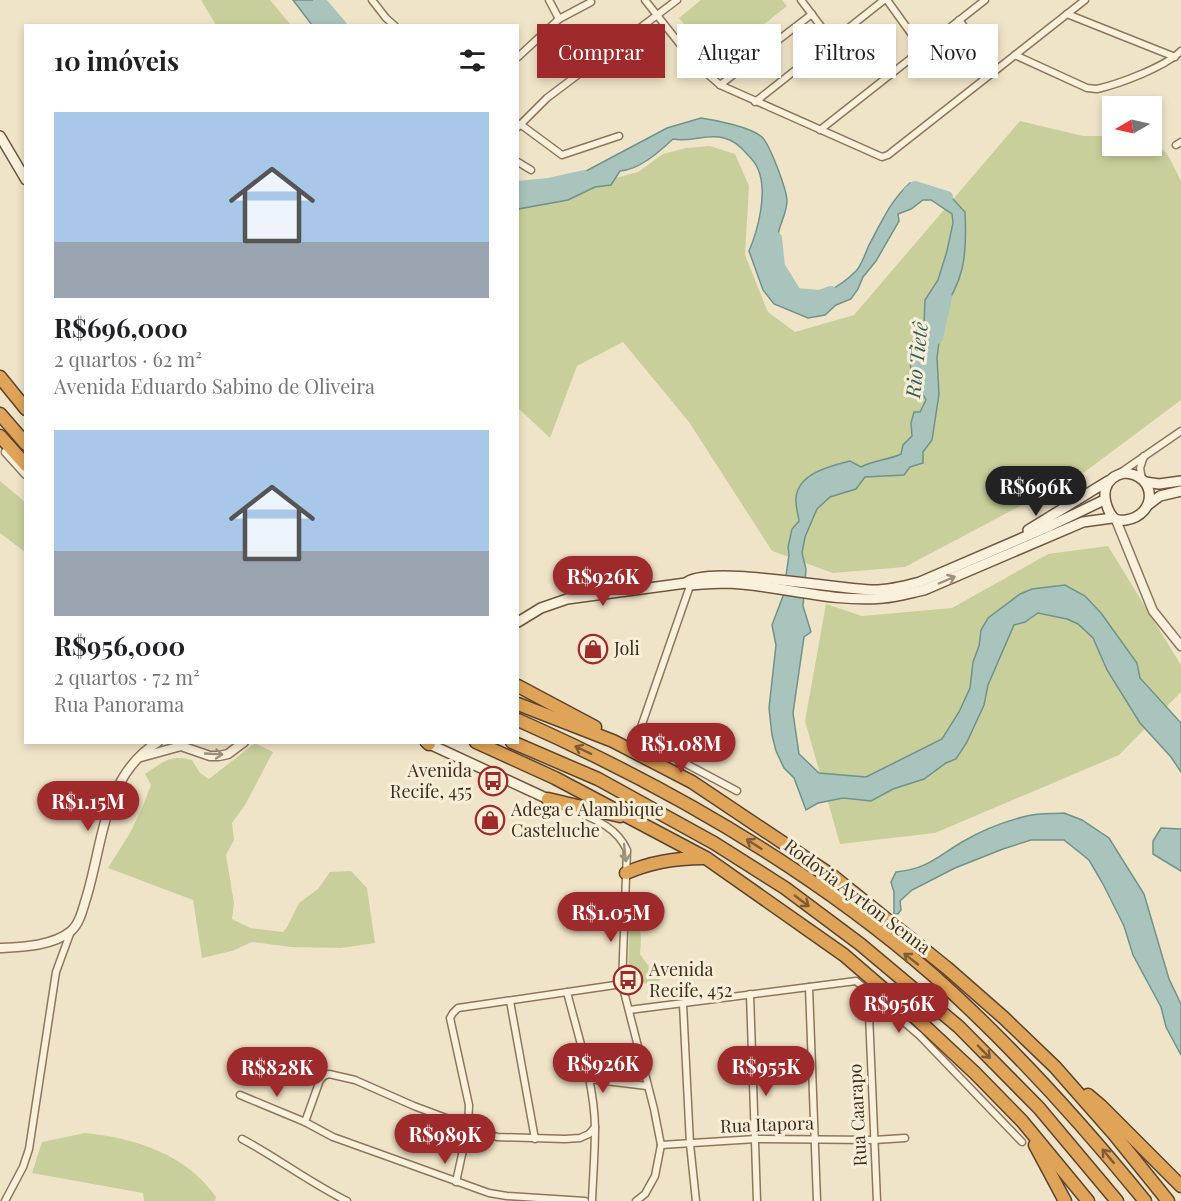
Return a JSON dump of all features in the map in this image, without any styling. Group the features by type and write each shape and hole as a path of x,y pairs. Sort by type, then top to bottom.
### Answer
{"highway":[{"path":"0,377 24,407"},
{"path":"0,414 24,442"},
{"path":"0,436 24,463"},
{"path":"519,687 598,729 613,741"},
{"path":"519,704 613,741 692,782 834,877 947,968 1004,1018 1066,1078 1101,1106 1181,1186"},
{"name":"Rodovia Ayrton Senna","path":"519,720 670,794 727,827 804,876 878,931 933,976 1006,1045 1078,1120 1145,1201"},
{"path":"480,744 555,778 706,858 844,955 938,1037 1022,1121 1088,1201"},
{"name":"Rodovia Ayrton Senna","path":"517,744 598,779 714,843 785,888 860,944 959,1027 1039,1108 1117,1201"},
{"path":"548,799 636,820"},
{"path":"626,873 659,861 706,858"},
{"path":"1066,1078 1168,1201"},
{"path":"1022,1121 1065,1201"}],"main road":[{"path":"0,136 24,177"},
{"path":"1008,543 1114,477 1131,473 1159,484 1181,481"},
{"path":"1114,477 1106,486 1104,500 1118,519"},
{"path":"1144,480 1150,493 1148,505"},
{"path":"519,621 541,608 567,599 733,575 774,584 866,598 900,596 924,590 1083,522 1140,515 1148,505 1166,494 1181,491"},
{"path":"808,589 878,590 920,582 1104,500"},
{"path":"429,744 548,799"}],"street":[{"path":"372,0 394,24"},
{"path":"549,0 559,20"},
{"path":"645,0 694,62 720,85 877,155 885,156 986,78"},
{"path":"620,136 562,155 519,125 547,98 677,0"},
{"path":"801,0 819,24"},
{"path":"854,24 885,0 908,30"},
{"path":"954,24 985,0"},
{"path":"998,68 1085,0"},
{"path":"519,56 559,20 591,2"},
{"path":"720,85 812,14"},
{"path":"1067,14 1175,57"},
{"path":"959,20 962,24"},
{"path":"1015,55 1087,88 1097,89 1158,66 1181,51"},
{"path":"820,130 908,62"},
{"path":"755,102 793,72"},
{"path":"519,163 531,170"},
{"path":"1114,477 1181,431"},
{"path":"0,444 24,472"},
{"path":"1144,480 1140,468 1145,454"},
{"path":"1118,519 1153,611 1181,646"},
{"path":"689,582 641,727 642,736 649,744 737,791"},
{"path":"4,1201 23,1167 29,1149 56,972 89,891 101,832 114,794 126,774 156,744"},
{"path":"141,757 181,746 219,756 228,754 241,744"},
{"path":"548,799 604,823 622,838 627,850 622,984 661,1145 655,1176 645,1194 636,1201"},
{"path":"0,948 46,942 71,931"},
{"path":"629,1010 856,981 951,1066 1022,1142"},
{"path":"456,1182 468,1127 469,1106 450,1018 453,1013 458,1008 622,984"},
{"path":"809,987 817,1201"},
{"name":"Rua Caarapo","path":"868,991 877,1201"},
{"path":"567,992 589,1079 595,1127 592,1201"},
{"path":"750,994 757,1201"},
{"path":"510,1001 535,1139"},
{"path":"683,1004 690,1144 696,1201"},
{"path":"869,1013 888,1008"},
{"path":"306,1122 320,1080 329,1074 355,1080 497,1137 580,1138 589,1134 595,1127"},
{"path":"589,1079 647,1086"},
{"path":"240,1095 306,1122 333,1137 489,1193 585,1201"},
{"name":"Rua Itapora","path":"661,1145 756,1139 905,1138"},
{"path":"242,1139 347,1201"}],"green space":[{"path":"201,0 270,0 290,24 215,24"},
{"path":"701,0 782,0 787,6 764,24 684,24 679,18"},
{"path":"1020,121 1083,136 1102,136 1102,156 1162,156 1162,148 1181,181 1181,400 1086,471 905,567 833,573 772,551 689,422 623,342 577,366 550,438 519,409 519,204 638,172 663,154 686,148 710,146 735,154 749,186 745,255 768,312 795,332 854,315"},
{"path":"0,481 24,501 24,551 0,533"},
{"path":"1108,546 1181,665 1181,692 1119,755 935,833 840,844 805,721 826,604 862,616 952,608 1048,554"},
{"path":"254,744 273,752 245,805 232,823 234,840 226,855 234,903 232,919 250,928 283,932 299,903 318,889 330,872 351,871 367,888 375,943 341,948 291,947 252,942 232,951 202,958 193,900 108,868 130,833 143,806 151,785 145,774 167,760 184,758 192,760 200,773 209,779"},
{"path":"630,910 639,913 640,954 652,971 663,977 654,983 642,983 628,975"},
{"path":"85,1133 141,1144 175,1159 204,1182 216,1197 215,1201 144,1201 143,1193 32,1173 42,1142"}],"water":[{"path":"293,0 315,0 337,24 311,24"},
{"name":"Rio Tietê","path":"701,118 750,130 762,137 781,177 786,194 786,209 778,235 777,250 781,276 784,283 795,294 811,297 827,292 856,271 886,213 910,183 925,190 942,191 965,212 962,268 954,291 938,317 941,326 937,358 939,394 932,440 923,452 923,463 910,467 904,475 865,477 856,489 830,497 817,509 805,537 802,553 806,569 803,606 811,632 804,637 793,713 799,754 819,773 866,777 942,739 959,712 970,688 973,662 979,646 981,630 988,618 1020,594 1032,589 1065,585 1085,596 1101,613 1137,663 1140,678 1181,723 1181,772 1171,757 1140,723 1107,670 1093,638 1078,624 1067,619 1038,613 1025,622 1014,625 988,685 984,705 967,742 956,759 946,763 924,779 893,789 871,801 843,798 818,803 806,810 794,778 784,768 776,751 769,708 776,645 772,625 783,596 792,529 799,521 796,497 798,489 809,476 850,461 861,467 896,456 901,454 903,445 912,436 911,423 914,412 920,412 926,400 911,372 909,348 924,325 925,300 938,280 953,223 952,214 931,200 923,200 911,209 898,214 899,221 851,299 836,305 825,315 808,318 774,304 763,290 749,251 761,211 761,178 752,159 734,142 727,139 711,137 673,139 641,164 620,171 611,185 595,187 568,200 519,209 519,192 571,179 667,128"},
{"path":"1064,813 1082,820 1109,838 1144,894 1169,979 1181,1004 1181,1055 1166,1027 1161,1007 1133,955 1124,926 1103,884 1089,860 1064,840 1031,840 955,868 912,890 900,901 901,910 898,914 894,914 894,892 891,882 896,872 924,865 985,830 1019,818"},
{"path":"1161,828 1181,829 1181,871 1153,854 1153,841"}],"waterway":[{"name":"Rio Tietê","path":"319,0 339,24"},
{"name":"Rio Tietê","path":"519,187 548,184 584,176"},
{"name":"Rio Tietê","path":"909,192 915,187 947,197"},
{"name":"Rio Tietê","path":"776,238 779,266 796,294 820,296 831,292"},
{"name":"Rio Tietê","path":"937,338 946,297"}],"place":[{"name":"Joli","path":"593,649"},
{"name":"Avenida Recife, 455","path":"493,781"},
{"name":"Adega e Alambique Casteluche","path":"490,820"},
{"name":"Avenida Recife, 452","path":"628,980"}]}
